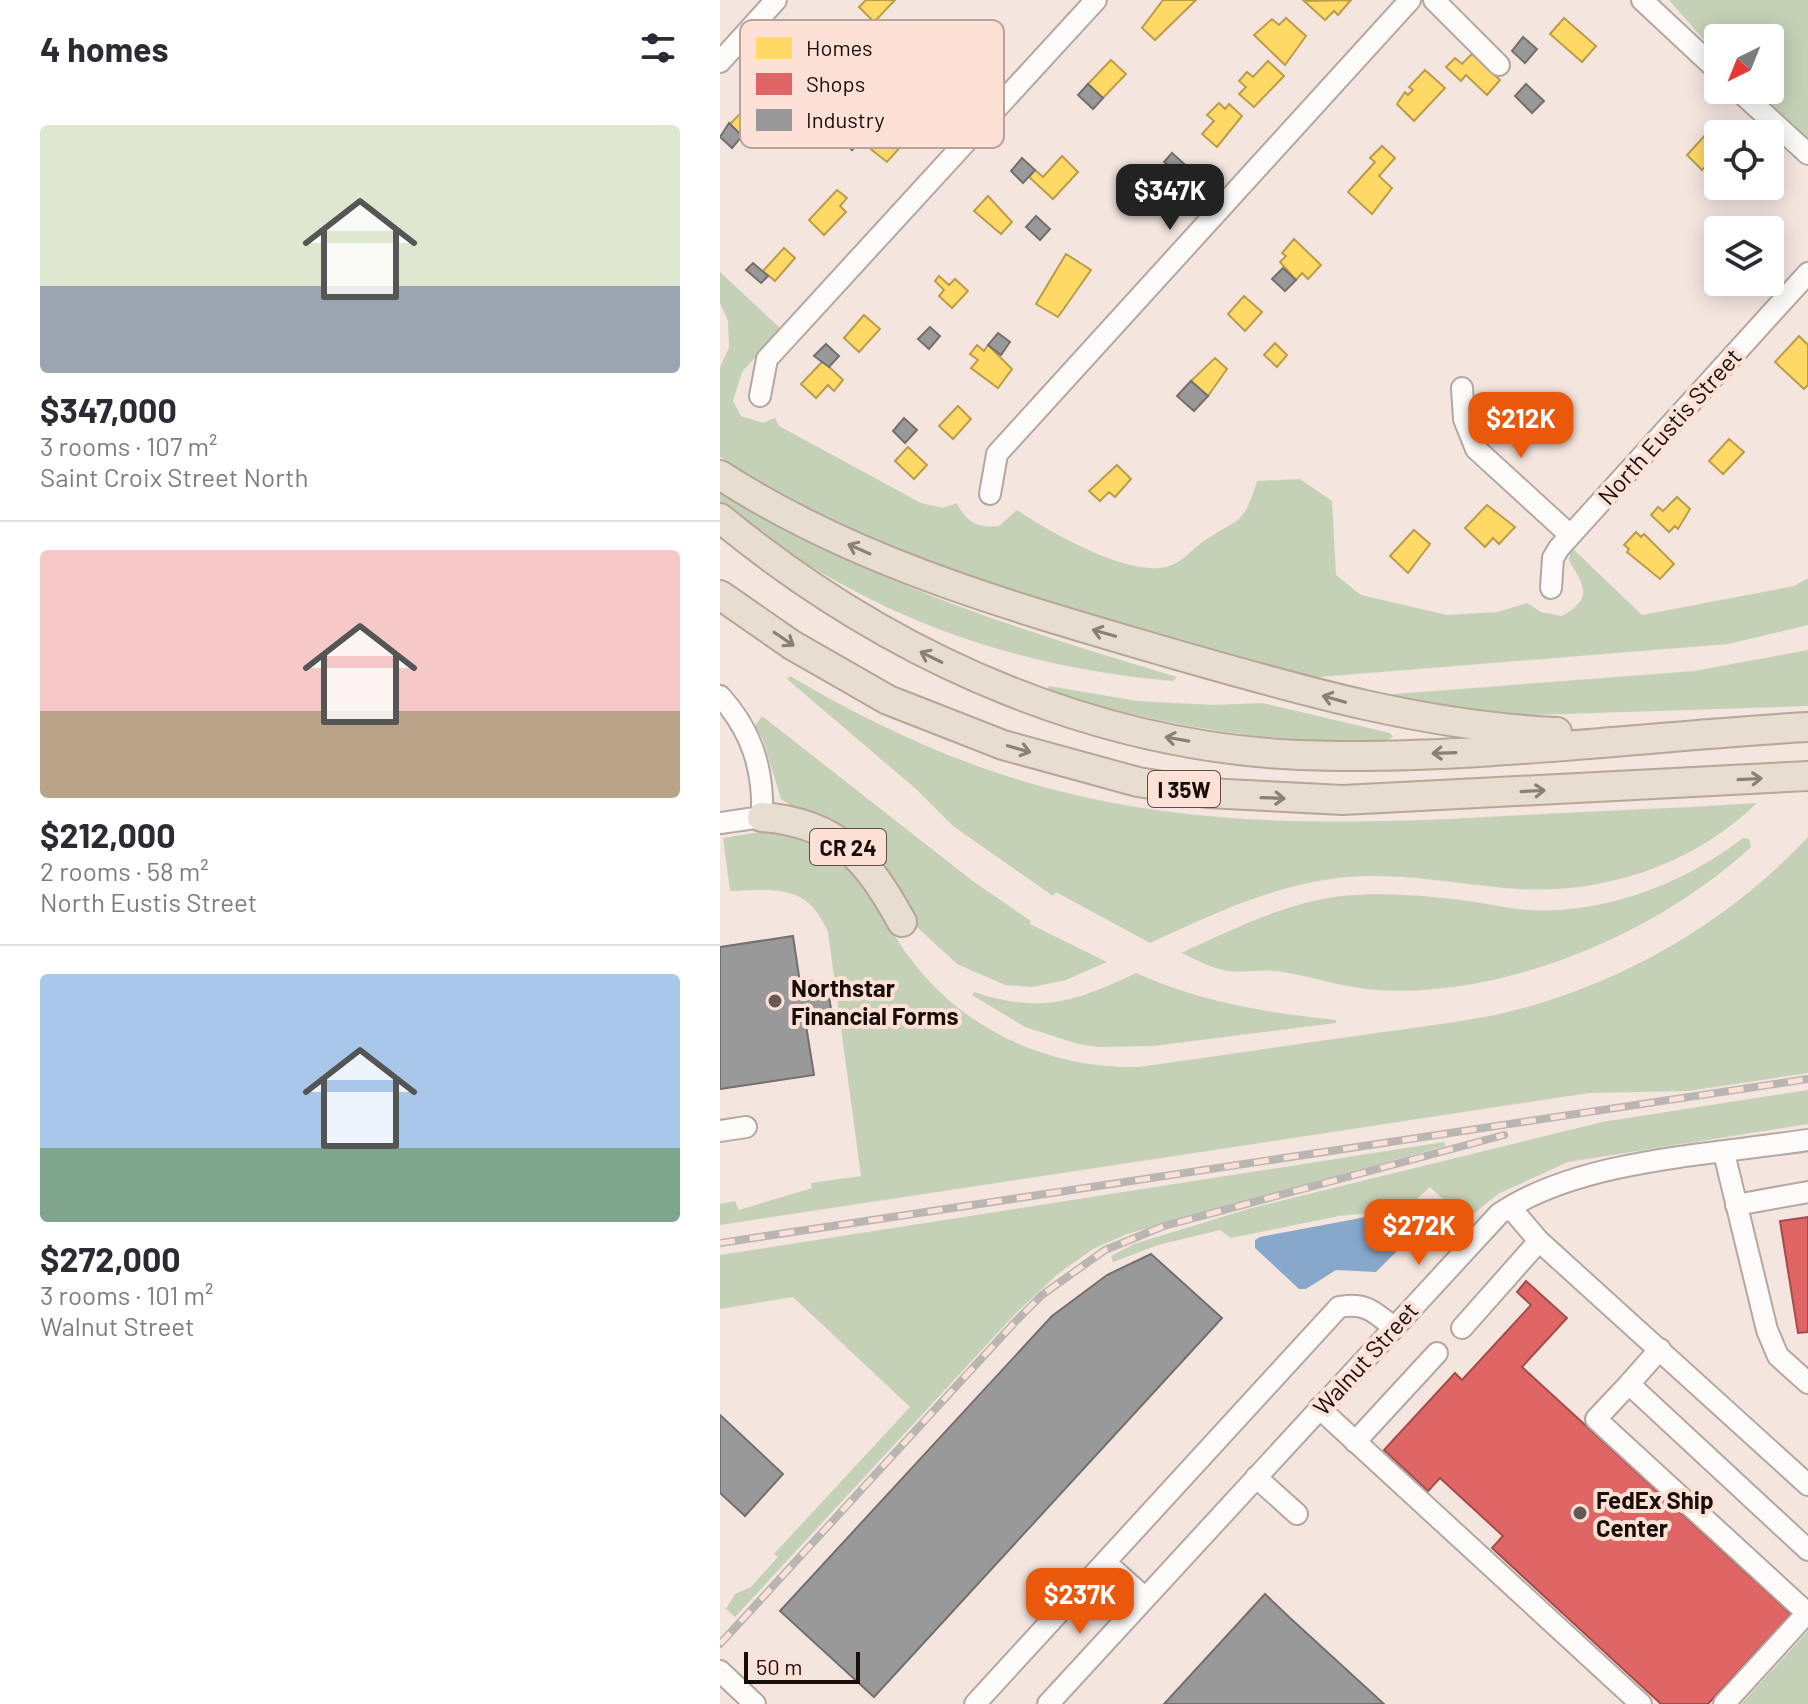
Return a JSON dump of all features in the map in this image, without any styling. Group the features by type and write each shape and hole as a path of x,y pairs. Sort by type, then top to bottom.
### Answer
{"highway":[{"path":"720,475 797,519 907,570 970,594 1350,704 1410,716 1532,731 1662,736"},
{"name":"I 35W","path":"720,518 811,589 929,657 1038,703 1153,735 1233,748 1338,756 1497,751 1808,727"},
{"name":"I 35W","path":"720,595 804,652 888,700 1003,745 1138,782 1223,794 1343,800 1808,776"},
{"name":"CR 24","path":"762,817 806,824 846,845 878,879 902,922"}],"street":[{"path":"758,20 776,0"},
{"path":"1004,100 1096,0"},
{"path":"990,494 997,454 1410,0"},
{"path":"1434,0 1499,65"},
{"path":"1642,0 1704,58"},
{"path":"720,62 740,40"},
{"path":"1753,104 1808,154"},
{"path":"760,396 767,359 960,148"},
{"name":"North Eustis Street","path":"1551,588 1553,558 1570,535 1808,273"},
{"path":"1462,388 1464,419 1476,449 1570,535"},
{"path":"720,696 743,726 754,748 760,771 762,817"},
{"name":"CR 24","path":"720,823 762,817"},
{"path":"720,1131 746,1127"},
{"name":"Walnut Street","path":"1048,1704 1478,1234 1510,1207 1559,1182 1589,1173 1808,1140"},
{"path":"1724,1153 1767,1330 1778,1356 1808,1383"},
{"path":"1736,1205 1808,1192"},
{"path":"1510,1207 1539,1241 1808,1485"},
{"path":"1462,1328 1539,1241"},
{"path":"975,1704 1339,1307 1355,1303 1368,1306 1393,1327"},
{"path":"1660,1349 1596,1419 1807,1613 1724,1704"},
{"path":"1355,1442 1437,1353"},
{"path":"1629,1384 1808,1550"},
{"path":"1319,1408 1641,1704"},
{"path":"1256,1477 1297,1514"},
{"path":"1105,1562 1145,1598"},
{"path":"720,1671 755,1704"}],"green space":[{"path":"1669,0 1808,0 1808,141 1769,104 1784,104 1784,24 1704,24 1704,40"},
{"path":"720,272 781,329 742,372 733,401 741,416 763,423 775,418 779,426 921,503 943,508 957,503 968,519 979,525 999,526 1017,510 1112,560 1153,568 1169,566 1238,519 1248,506 1257,481 1300,479 1332,501 1336,575 1361,595 1447,615 1498,612 1527,603 1541,612 1562,616 1579,603 1583,591 1569,560 1571,547 1642,615 1794,586 1808,578 1808,625 1728,644 1294,679 916,561 787,500 720,457 720,367 729,348 728,321 720,303"},
{"path":"720,490 773,522 884,577 999,621 1177,677 1173,681 1049,662 990,647 933,627 877,603 823,574 720,502"},
{"path":"1808,650 1808,706 1533,715 1460,710 1381,695 1694,671"},
{"path":"790,676 886,727 986,769 1055,790 1171,812 1229,818 1347,822 1757,803 1705,843 1647,871 1616,880 1584,886 1518,889 1407,877 1338,878 1265,895 1150,943 1056,892 1053,896 953,826 916,789 787,679"},
{"path":"1049,686 1137,701 1214,705 1263,703 1390,733 1393,737 1363,742 1231,733 1120,711 1047,691"},
{"path":"762,716 974,882 1031,921 1030,924 1107,962 1066,980 1032,987 1005,985 957,964 918,928 885,869 781,799 763,740 755,726"},
{"path":"766,831 821,846 840,859 855,874 910,958 932,984 983,1025 1011,1041 1042,1053 1106,1066 1139,1067 1478,1018 1539,1004 1624,971 1704,926 1741,899 1808,837 1808,1073 1688,1091 1589,1093 720,1225 720,1204 735,1201 739,1210 812,1188 811,1183 861,1176 828,932 820,916 800,897 776,891 730,891 723,838"},
{"path":"1743,838 1749,839 1751,847 1714,878 1626,932 1578,954 1528,971 1477,983 1427,990 1365,989 1276,971 1227,971 1181,953 1279,911 1341,896 1420,896 1530,910 1563,910 1595,905 1628,898 1689,873"},
{"path":"1136,973 1209,999 1259,1010 1336,1020 1336,1023 1153,1046 1099,1047 1078,1044 1025,1027 972,995 974,992 1019,1002 1057,1002 1075,998"},
{"path":"1808,1090 1808,1124 1568,1162 1498,1194 1466,1220 1430,1187 1406,1209 1339,1216 1231,1238 1220,1230 1158,1245 1113,1262 1111,1256 1134,1244 1248,1209 1602,1122"},
{"path":"1444,1142 1445,1146 1127,1234 1093,1249 1058,1274 1016,1313 735,1617 726,1609 735,1594 751,1587 778,1557 774,1554 910,1407 793,1297 720,1309 720,1255"},
{"path":"1808,1631 1808,1704 1741,1704"}],"water":[{"path":"1398,1211 1408,1215 1416,1232 1376,1272 1336,1270 1306,1289 1299,1289 1255,1248 1255,1240 1260,1237"}],"building: Homes":[{"path":"866,0 895,0 876,20 859,7"},
{"path":"1163,0 1196,0 1155,40 1142,28"},
{"path":"1351,0 1338,15 1334,11 1325,20 1304,1"},
{"path":"1286,18 1306,36 1285,65 1254,35 1272,19 1279,25"},
{"path":"1564,18 1596,46 1582,62 1550,34"},
{"path":"1472,54 1500,80 1487,95 1466,75 1461,81 1446,67 1455,58 1462,64"},
{"path":"1111,60 1126,74 1103,98 1088,84"},
{"path":"1268,61 1284,76 1254,107 1239,94 1246,87 1239,81 1247,72 1253,77"},
{"path":"1425,70 1445,88 1414,121 1397,104 1405,92 1408,95 1413,90 1409,87"},
{"path":"1219,103 1225,109 1229,104 1242,116 1217,147 1202,134 1214,121 1207,115"},
{"path":"740,114 740,134 730,124"},
{"path":"1704,136 1704,168 1702,170 1687,155"},
{"path":"1382,146 1395,158 1379,176 1392,188 1372,214 1348,192 1375,162 1370,158"},
{"path":"870,148 899,148 887,162"},
{"path":"1062,156 1078,172 1053,199 1029,177 1035,170 1043,177"},
{"path":"1175,167 1188,179 1169,199 1156,187"},
{"path":"837,190 847,198 840,206 846,212 824,235 809,220"},
{"path":"988,196 1012,222 1001,234 974,211"},
{"path":"1294,239 1321,265 1308,279 1302,273 1296,280 1280,262 1286,256 1282,253"},
{"path":"784,248 795,258 775,281 763,271"},
{"path":"1066,254 1091,270 1058,317 1036,304"},
{"path":"939,276 949,285 955,279 968,291 952,308 939,296 944,290 935,281"},
{"path":"1244,296 1262,312 1245,331 1228,314"},
{"path":"864,315 880,329 859,352 844,338"},
{"path":"1799,336 1808,345 1808,385 1804,389 1775,362"},
{"path":"1275,343 1287,355 1277,367 1264,355"},
{"path":"977,345 984,351 988,345 1012,369 998,388 971,368 978,360 970,354"},
{"path":"1215,358 1227,369 1208,396 1191,381"},
{"path":"823,361 843,380 834,391 828,385 816,398 801,384"},
{"path":"958,406 971,419 953,439 939,426"},
{"path":"1729,439 1744,452 1723,474 1709,461"},
{"path":"908,447 927,465 914,479 895,461"},
{"path":"1117,465 1131,479 1115,497 1109,492 1100,501 1089,491"},
{"path":"1677,497 1690,509 1678,529 1675,526 1669,532 1651,515 1658,507 1663,511"},
{"path":"1487,505 1515,527 1499,544 1493,538 1485,547 1465,528"},
{"path":"1414,530 1430,544 1408,573 1390,556"},
{"path":"1636,532 1641,537 1644,534 1674,564 1660,579 1627,552 1629,549 1624,545"}],"building: Shops":[{"path":"1808,1217 1808,1332 1798,1333 1780,1221"},
{"name":"FedEx Ship Center","path":"1526,1281 1567,1318 1522,1367 1791,1614 1708,1704 1661,1704 1492,1548 1503,1536 1440,1478 1428,1491 1384,1450 1455,1373 1462,1380 1531,1305 1517,1292"}],"building: Industry":[{"path":"1523,37 1537,49 1525,63 1512,51"},
{"path":"1088,84 1103,98 1093,109 1078,95"},
{"path":"1526,84 1544,101 1532,113 1515,96"},
{"path":"729,123 740,134 732,148 720,137"},
{"path":"1172,153 1192,171 1186,177 1164,162"},
{"path":"1022,158 1035,170 1023,183 1011,171"},
{"path":"1036,216 1050,229 1040,240 1026,227"},
{"path":"753,263 768,276 761,283 746,270"},
{"path":"1283,268 1296,280 1285,291 1272,279"},
{"path":"930,327 940,336 929,349 918,339"},
{"path":"998,333 1010,342 1001,355 988,345"},
{"path":"826,344 839,356 829,367 814,356"},
{"path":"1191,381 1208,396 1194,411 1177,396"},
{"path":"904,418 917,430 905,443 893,431"},
{"name":"Northstar Financial Forms","path":"793,936 800,983 812,981 813,987 827,985 832,1015 805,1019 814,1075 720,1089 720,947"},
{"path":"1151,1254 1222,1318 874,1697 780,1611 1052,1316 1107,1275"},
{"path":"720,1415 783,1474 745,1516 720,1493"},
{"path":"1265,1594 1289,1617 1384,1704 1164,1704"}],"railway":[{"path":"720,1243 1808,1079"},
{"path":"720,1644 1015,1322 1042,1295 1105,1250 1164,1226 1504,1135"}],"place":[{"name":"Northstar Financial Forms","path":"775,1001"},
{"name":"FedEx Ship Center","path":"1580,1513"}]}
